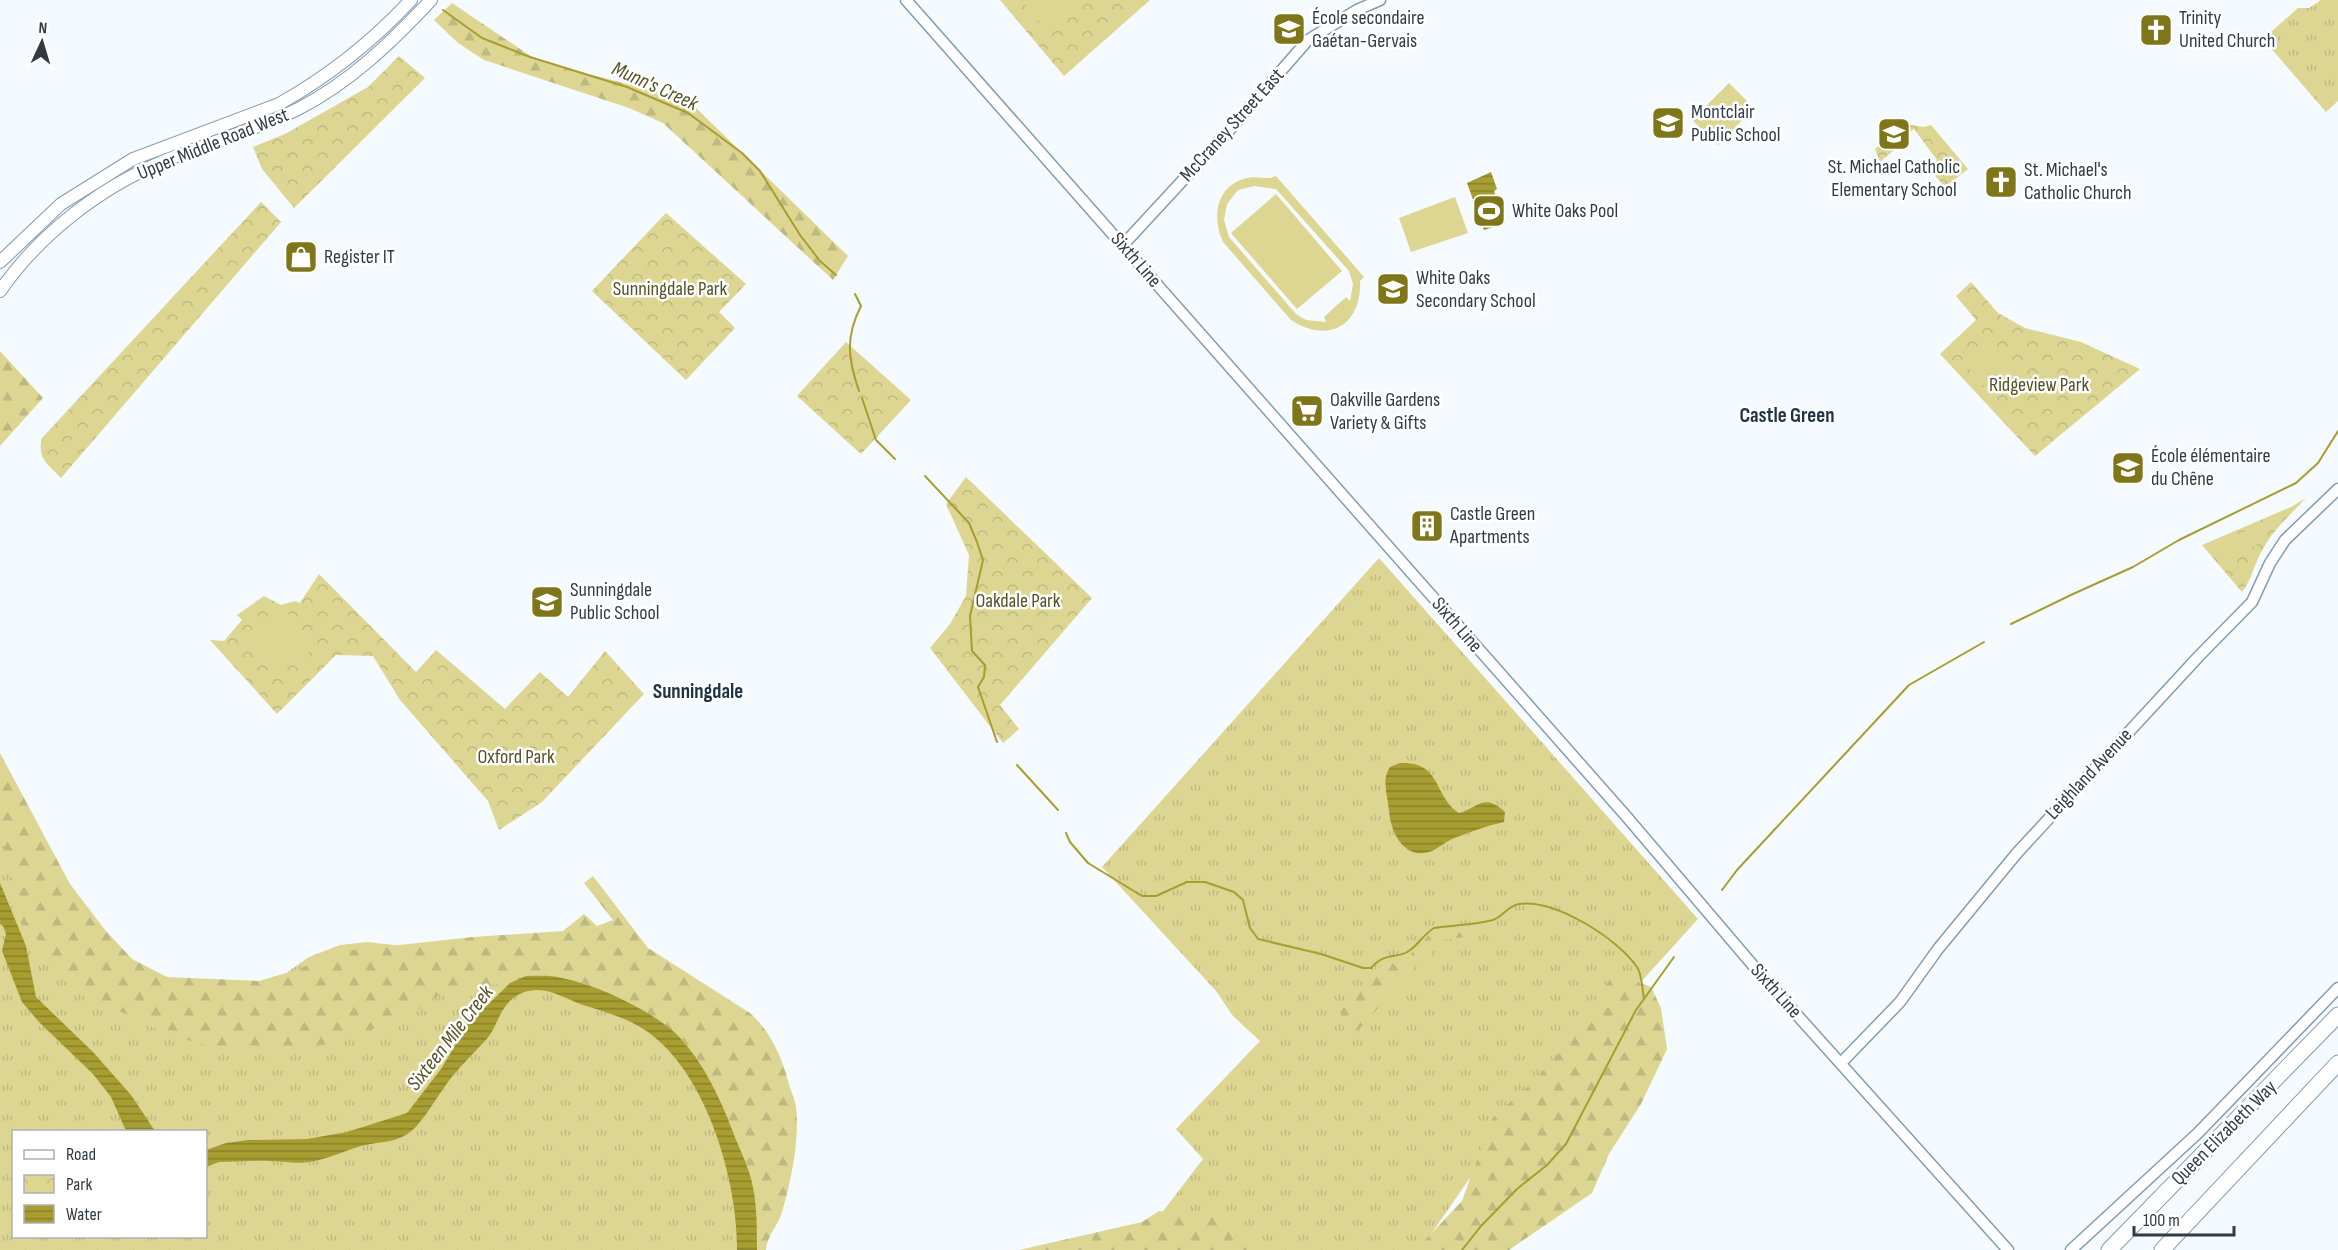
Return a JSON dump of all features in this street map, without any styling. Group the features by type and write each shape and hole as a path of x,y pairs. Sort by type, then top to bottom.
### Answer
{"highway":[{"name":"Queen Elizabeth Way","path":"2109,1250 2338,1015"},
{"name":"Queen Elizabeth Way","path":"2162,1250 2338,1063"}],"main road":[{"name":"Upper Middle Road West","path":"0,261 61,204 133,159 279,104 302,91 351,58 387,26 411,0"},
{"name":"Upper Middle Road West","path":"0,291 11,275 40,245 85,206 131,177 160,163 257,127 298,109 330,90 397,37 431,0"}],"street":[{"name":"Sixth Line","path":"906,0 1626,816 1762,976 2008,1250"},
{"name":"McCraney Street East","path":"1123,244 1232,128 1308,40 1357,10 1380,0"},
{"name":"Leighland Avenue","path":"1841,1063 1900,1002 1938,949 2039,828 2252,602 2270,563 2284,540 2338,489"},
{"path":"2071,1250 2198,1133 2338,988"}],"green space":[{"path":"1000,0 1150,0 1064,76"},
{"path":"1021,0 1082,0 1046,30"},
{"path":"2321,0 2338,0 2338,101 2326,112 2263,39 2298,8 2309,8"},
{"path":"452,3 532,57 665,94 692,104 848,256 833,280 663,123 629,108 484,60 458,43 434,20"},
{"path":"399,56 425,78 294,208 262,169 253,147 285,134 368,87"},
{"path":"1729,83 1754,108 1718,145 1692,120"},
{"path":"1905,124 1924,127 1931,125 1968,169 1945,187 1929,169 1937,160 1914,129 1898,142 1900,145 1880,162 1875,149"},
{"path":"1276,176 1364,277 1360,281 1359,297 1355,309 1349,319 1340,326 1329,330 1317,330 1304,327 1291,320 1223,242 1217,221 1220,201 1225,192 1241,180 1253,177","holes":["1254,186 1276,189 1349,271 1353,284 1350,301 1346,297 1324,317 1326,322 1306,320 1296,314 1229,237 1224,220 1227,204 1238,190"]},
{"path":"1276,194 1342,271 1297,309 1231,233"},
{"path":"1455,197 1468,233 1411,252 1399,218"},
{"path":"261,202 281,222 61,478 42,456 42,438"},
{"name":"Sunningdale Park","path":"666,213 746,284 719,312 735,328 686,380 592,291"},
{"name":"Ridgeview Park","path":"1971,282 1998,313 2025,328 2081,342 2140,369 2035,456 1940,354 1976,320 1956,296"},
{"path":"1986,340 2016,376 1992,396 1962,360"},
{"path":"846,342 911,400 861,454 797,396"},
{"path":"0,351 43,398 0,446"},
{"name":"Oakdale Park","path":"966,477 1092,598 1000,705 1019,729 1003,743 930,648 950,624 966,596 969,555 946,504"},
{"path":"2306,498 2267,542 2242,592 2202,545 2291,507"},
{"path":"2250,529 2257,545 2222,559 2216,543"},
{"path":"1379,558 1698,919 1571,1059 1467,1182 1420,1250 1221,1250 1154,1223 1203,1159 1176,1129 1260,1041 1233,1016 1216,991 1102,867"},
{"name":"Oxford Park","path":"319,574 416,672 436,650 505,709 540,672 568,697 605,651 644,694 542,802 499,830 488,801 400,700 373,656 336,655 277,714 210,640 224,641 242,620 237,615 264,596 281,605 295,601 300,603"},
{"path":"286,611 315,646 297,664 279,669 264,661 249,641"},
{"path":"0,753 70,884 105,930 132,959 167,977 259,981 296,970 344,951 473,937 563,931 584,914 597,926 613,920 584,883 593,876 648,948 750,1013 770,1037 779,1055 795,1104 797,1132 794,1160 785,1200 766,1250 757,1250 753,1185 748,1167 723,1106 699,1061 682,1039 658,1019 585,984 563,978 526,976 510,983 446,989 425,1006 391,1022 339,1042 289,1051 212,1047 167,1034 100,1000 62,966 22,923 0,830"},
{"path":"0,755 75,924 170,987 269,985 309,957 340,945 368,942 429,949 761,1030 786,1073 791,1128 750,1250 0,1250"},
{"path":"1468,928 1465,937 1436,941 1429,957 1415,967 1356,1033 1346,1036 1339,1006 1375,975 1375,969 1392,962 1397,968 1413,957 1411,954 1433,931"},
{"path":"1621,976 1651,987 1661,1008 1667,1049 1641,1104 1609,1154 1592,1193 1509,1250 1418,1250 1462,1201 1493,1117 1533,1082 1568,1043 1609,981"},
{"path":"1159,1211 1218,1218 1226,1230 1256,1250 1019,1250 1142,1222"}],"water":[{"name":"White Oaks Pool","path":"1491,172 1497,189 1494,191 1505,223 1484,230 1467,183"},
{"path":"1400,763 1414,764 1430,773 1445,798 1459,813 1481,803 1492,803 1505,812 1504,822 1458,836 1432,851 1422,853 1407,849 1396,836 1390,820 1386,788 1387,772 1390,767"},
{"path":"0,883 26,946 36,997 93,1052 131,1095 154,1130 126,1130 111,1097 93,1074 39,1022 22,1002 2,951 6,934 0,924"},
{"name":"Sixteen Mile Creek","path":"526,976 558,977 576,981 609,993 643,1011 659,1020 682,1040 704,1070 716,1092 748,1169 755,1198 757,1250 737,1250 732,1194 716,1134 689,1078 672,1055 653,1036 637,1025 546,991 522,993 508,1003 489,1036 452,1076 421,1121 406,1135 395,1140 361,1146 309,1162 219,1162 207,1167 207,1150 226,1143 248,1140 307,1139 347,1132 407,1113 441,1069 459,1039 459,1033 510,983"}],"waterway":[{"name":"Munn's Creek","path":"443,10 482,38 530,57 627,87 688,113 742,153 760,171 800,235 820,261 836,275"},
{"name":"Munn's Creek","path":"855,294 861,306 852,328 850,348 852,369 859,391"},
{"name":"Munn's Creek","path":"862,398 876,440 895,459"},
{"path":"2011,624 2133,567 2179,540 2296,483 2318,463 2338,431"},
{"name":"Munn's Creek","path":"925,476 969,523 983,560 970,616 972,651 985,665 984,677 978,687 997,742"},
{"path":"1722,890 1737,870 1909,685 1984,642"},
{"name":"Munn's Creek","path":"1017,765 1058,810"},
{"name":"Munn's Creek","path":"1066,833 1070,842 1088,863 1142,896 1156,896 1187,882 1205,882 1234,892 1243,900 1250,928 1258,939 1321,954 1363,968 1371,968 1381,959 1404,954 1434,928 1493,920 1519,904 1534,904 1550,908 1584,923 1615,944 1628,956 1639,970 1644,998"},
{"path":"1462,1250 1481,1226 1517,1189 1547,1165 1566,1144 1636,1010 1674,957"}],"place":[{"name":"École secondaire Gaétan-Gervais","path":"1289,29"},
{"name":"Trinity United Church","path":"2156,30"},
{"name":"Montclair Public School","path":"1668,123"},
{"name":"St. Michael Catholic Elementary School","path":"1894,134"},
{"name":"St. Michael's Catholic Church","path":"2001,182"},
{"name":"White Oaks Pool","path":"1489,211"},
{"name":"Register IT","path":"301,257"},
{"name":"White Oaks Secondary School","path":"1393,289"},
{"name":"Oakville Gardens Variety & Gifts","path":"1307,411"},
{"name":"École élémentaire du Chêne","path":"2128,468"},
{"name":"Castle Green Apartments","path":"1427,526"},
{"name":"Sunningdale Public School","path":"547,602"}],"district":[{"name":"Castle Green","path":"1787,415"},
{"name":"Sunningdale","path":"698,691"}]}
